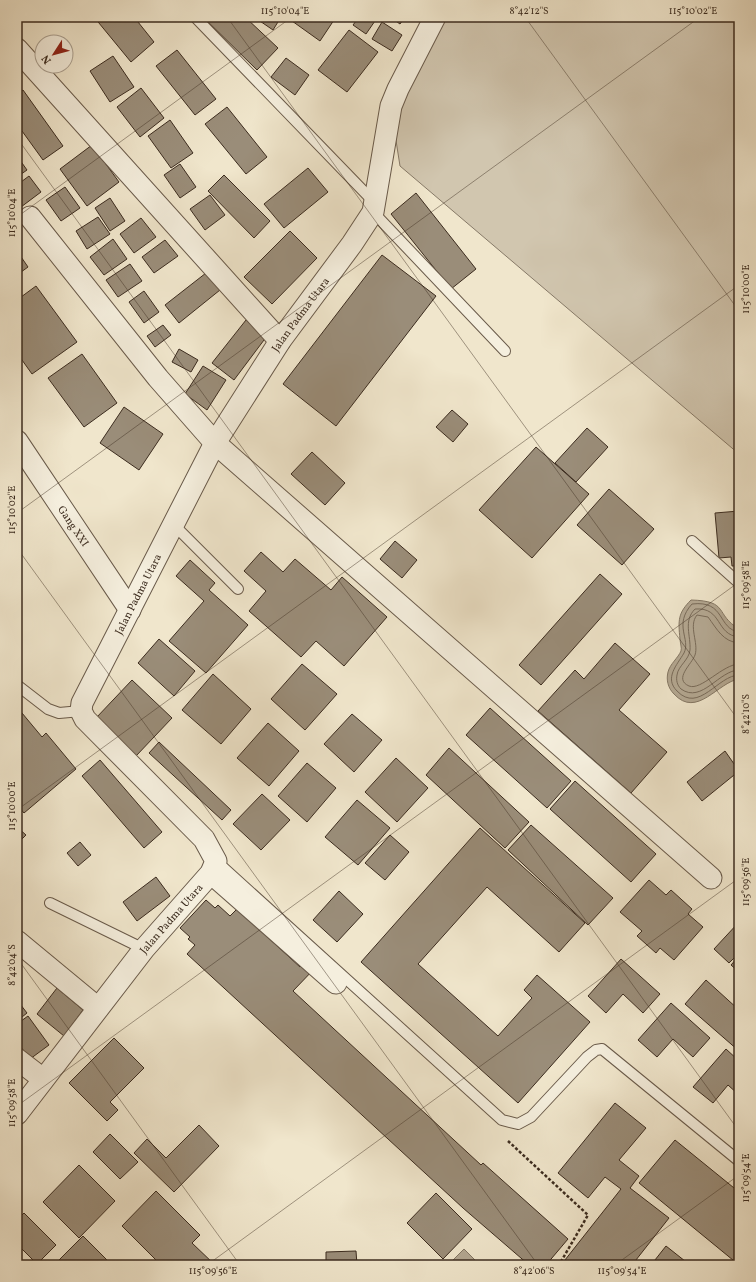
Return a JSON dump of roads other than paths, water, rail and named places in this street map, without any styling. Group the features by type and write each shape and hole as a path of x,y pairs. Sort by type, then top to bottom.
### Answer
{"street":[{"name":"Jalan Padma Utara","path":"81,711 85,694 130,610 215,443 280,341 352,244 374,207 391,106 398,89 435,17"},
{"path":"17,49 280,341"},
{"path":"30,217 158,378 215,443 711,878"},
{"name":"Gang XXI","path":"17,441 130,610"},
{"path":"81,711 85,719 204,839 214,867 336,983"},
{"name":"Jalan Padma Utara","path":"17,1114 144,949 214,867"},
{"path":"17,941 98,1008"},
{"path":"17,1059 43,1079"}],"lane":[{"path":"195,17 374,207 505,351"},
{"path":"174,525 238,589"},
{"path":"692,541 739,583"},
{"path":"17,686 48,709 59,713 81,711"},
{"path":"214,867 502,1120 518,1124 531,1117 587,1057 596,1050 602,1048 739,1161"},
{"path":"50,903 144,949"}],"water":[{"path":"691,600 703,601 717,606 726,618 739,629 739,679 723,686 699,701 691,703 683,701 672,692 667,678 669,669 681,651 679,622 681,613"},
{"path":"464,1249 480,1265 454,1265 451,1262"}]}
